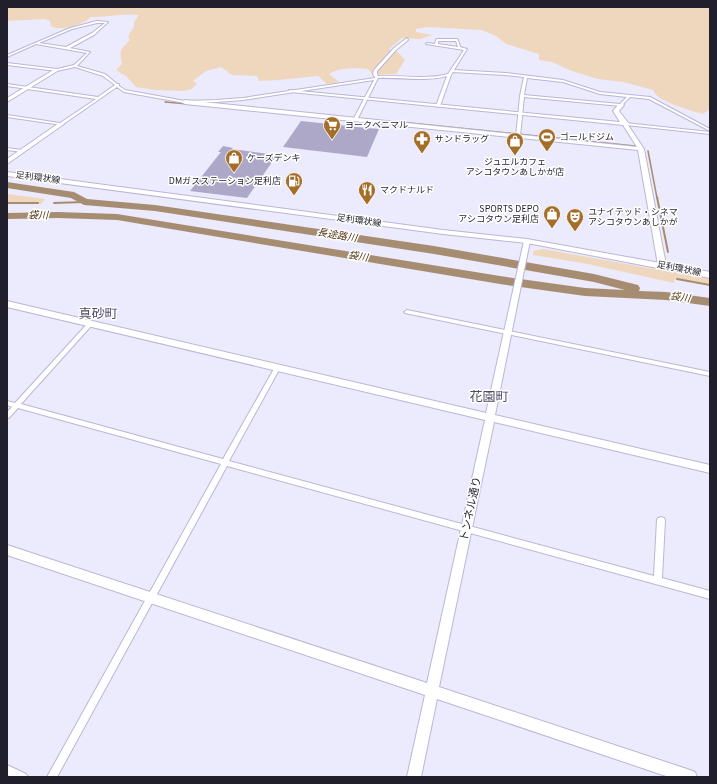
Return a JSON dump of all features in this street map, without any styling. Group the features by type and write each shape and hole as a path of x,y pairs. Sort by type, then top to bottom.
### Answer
{"main road":[{"name":"足利環状線","path":"7,174 444,232 527,241 710,275"}],"street":[{"path":"7,56 90,22 107,22 88,38 67,48"},
{"path":"355,120 377,78 375,71 395,49 407,39"},
{"path":"436,45 437,40 457,40 459,47"},
{"path":"36,43 89,52 75,66"},
{"path":"427,44 466,49 452,68 438,106"},
{"path":"7,64 57,70"},
{"path":"7,100 57,70 75,66 104,75 124,91 185,102 641,149"},
{"path":"452,71 566,82 595,92 654,100 710,132"},
{"path":"185,102 243,99 391,76 432,78 449,75"},
{"path":"518,136 522,96 526,77"},
{"path":"7,162 118,85"},
{"path":"7,86 99,98"},
{"path":"291,91 710,132"},
{"path":"522,96 621,105"},
{"path":"629,96 616,111 626,124 641,149 662,265"},
{"path":"7,116 61,124"},
{"path":"7,149 22,151"},
{"name":"トンネル通り","path":"414,777 527,241"},
{"path":"7,304 710,469"},
{"path":"407,312 710,374"},
{"path":"7,416 90,324"},
{"path":"52,777 277,368"},
{"path":"7,403 710,595"},
{"path":"658,581 661,520"},
{"path":"7,550 690,777"},
{"path":"7,770 23,777"}],"shaded area":[{"path":"7,7 710,7 710,109 703,114 691,111 668,102 656,94 653,90 623,82 598,79 572,71 552,62 539,60 539,54 506,44 496,36 482,30 427,27 416,29 416,32 432,35 420,39 402,38 389,49 398,52 405,60 396,74 373,75 368,69 343,69 329,74 339,82 327,84 318,76 259,81 257,76 232,75 221,67 206,71 193,81 197,84 192,89 184,91 155,90 136,87 126,76 116,70 122,64 121,50 130,40 128,37 134,26 134,22 139,15 127,14 91,17 88,20 74,26 55,28 51,26 50,21 45,19 7,21"},
{"path":"7,194 45,199 41,204 7,204"},
{"path":"543,249 710,279 710,284 675,279 674,283 588,264 533,255 533,251"}],"building":[{"name":"ヨークベニマル","path":"301,121 379,129 367,157 283,147"},
{"name":"ケーズデンキ","path":"223,146 233,148 232,149 277,155 247,198 190,191 221,152 218,152"}],"waterway":[{"path":"165,102 188,104"},
{"path":"400,122 635,146"},
{"path":"648,151 657,198"},
{"name":"長途路川","path":"7,185 74,195 84,202 155,208 434,250 594,278 634,288"},
{"path":"657,197 668,252"},
{"path":"54,203 84,202"},
{"path":"7,203 38,203"},
{"name":"袋川","path":"7,216 58,215 117,217 500,280 585,292 666,296 710,302"},
{"path":"677,279 710,285"}],"place":[{"name":"ヨークベニマル","path":"332,140"},
{"name":"ゴールドジム","path":"547,152"},
{"name":"サンドラッグ","path":"422,154"},
{"name":"ジュエルカフェ アシコタウンあしかが店","path":"515,156"},
{"name":"ケーズデンキ","path":"234,173"},
{"name":"DMガスステーション足利店","path":"294,196"},
{"name":"マクドナルド","path":"367,205"},
{"name":"SPORTS DEPO アシコタウン足利店","path":"552,229"},
{"name":"ユナイテッド・シネマ アシコタウンあしかが","path":"575,232"}],"district":[{"name":"真砂町","path":"98,315"},
{"name":"花園町","path":"489,398"}]}
